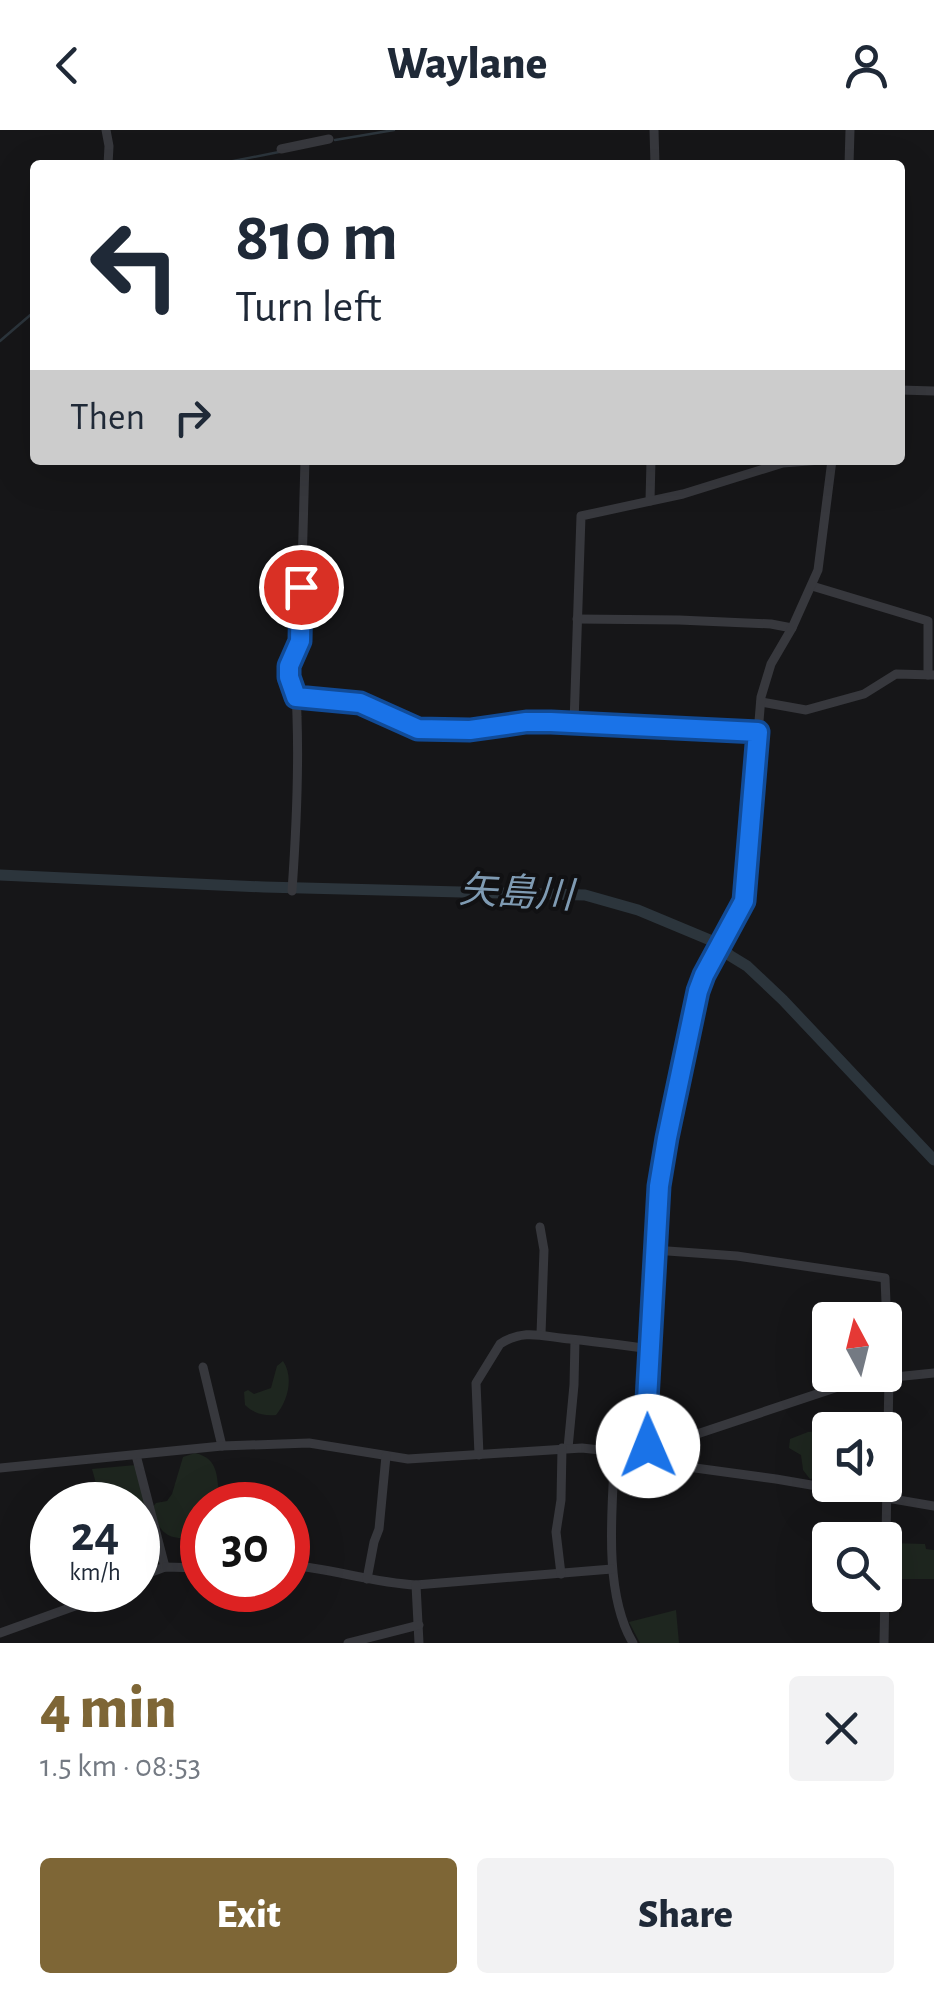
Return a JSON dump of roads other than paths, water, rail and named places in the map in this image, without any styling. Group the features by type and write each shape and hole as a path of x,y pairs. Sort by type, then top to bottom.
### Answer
{"street":[{"path":"106,130 108,160"},
{"path":"654,130 656,160"},
{"path":"848,160 850,130"},
{"path":"281,149 329,139"},
{"path":"905,390 934,390"},
{"path":"292,892 297,723 289,666 300,641 306,465"},
{"path":"650,501 651,465"},
{"path":"574,723 581,516 682,494 776,465"},
{"path":"648,1453 646,1418 654,1250 667,1138 698,991 744,901 761,702 768,671 818,570 831,465"},
{"path":"761,702 806,710 864,694 896,674 931,675 928,621 812,586"},
{"path":"578,619 679,620 792,628"},
{"path":"296,697 360,703 418,729 470,730 526,722 758,732"},
{"path":"540,1226 544,1250 541,1334"},
{"path":"654,1250 737,1256 885,1278 886,1302"},
{"path":"479,1455 476,1383 500,1344 514,1336 541,1334 650,1349"},
{"path":"561,1574 556,1532 574,1384 575,1340"},
{"path":"203,1367 222,1446"},
{"path":"902,1376 934,1372"},
{"path":"648,1453 827,1392"},
{"path":"0,1468 222,1446 309,1443 418,1459 565,1448 648,1453 688,1467 812,1485"},
{"path":"614,1451 612,1569 624,1624 633,1643"},
{"path":"136,1455 164,1567"},
{"path":"367,1579 378,1528 386,1456"},
{"path":"902,1501 934,1506"},
{"path":"884,1643 886,1502"},
{"path":"160,1568 180,1567"},
{"path":"310,1567 389,1584 416,1585 612,1569"},
{"path":"416,1585 420,1643"},
{"path":"0,1633 59,1612"},
{"path":"348,1643 419,1626"}],"waterway":[{"path":"335,140 394,130"},
{"path":"238,160 279,152"},
{"path":"0,341 30,315"},
{"name":"矢島川","path":"0,875 585,895 638,910 722,945 729,955 747,966 934,1160"}]}
